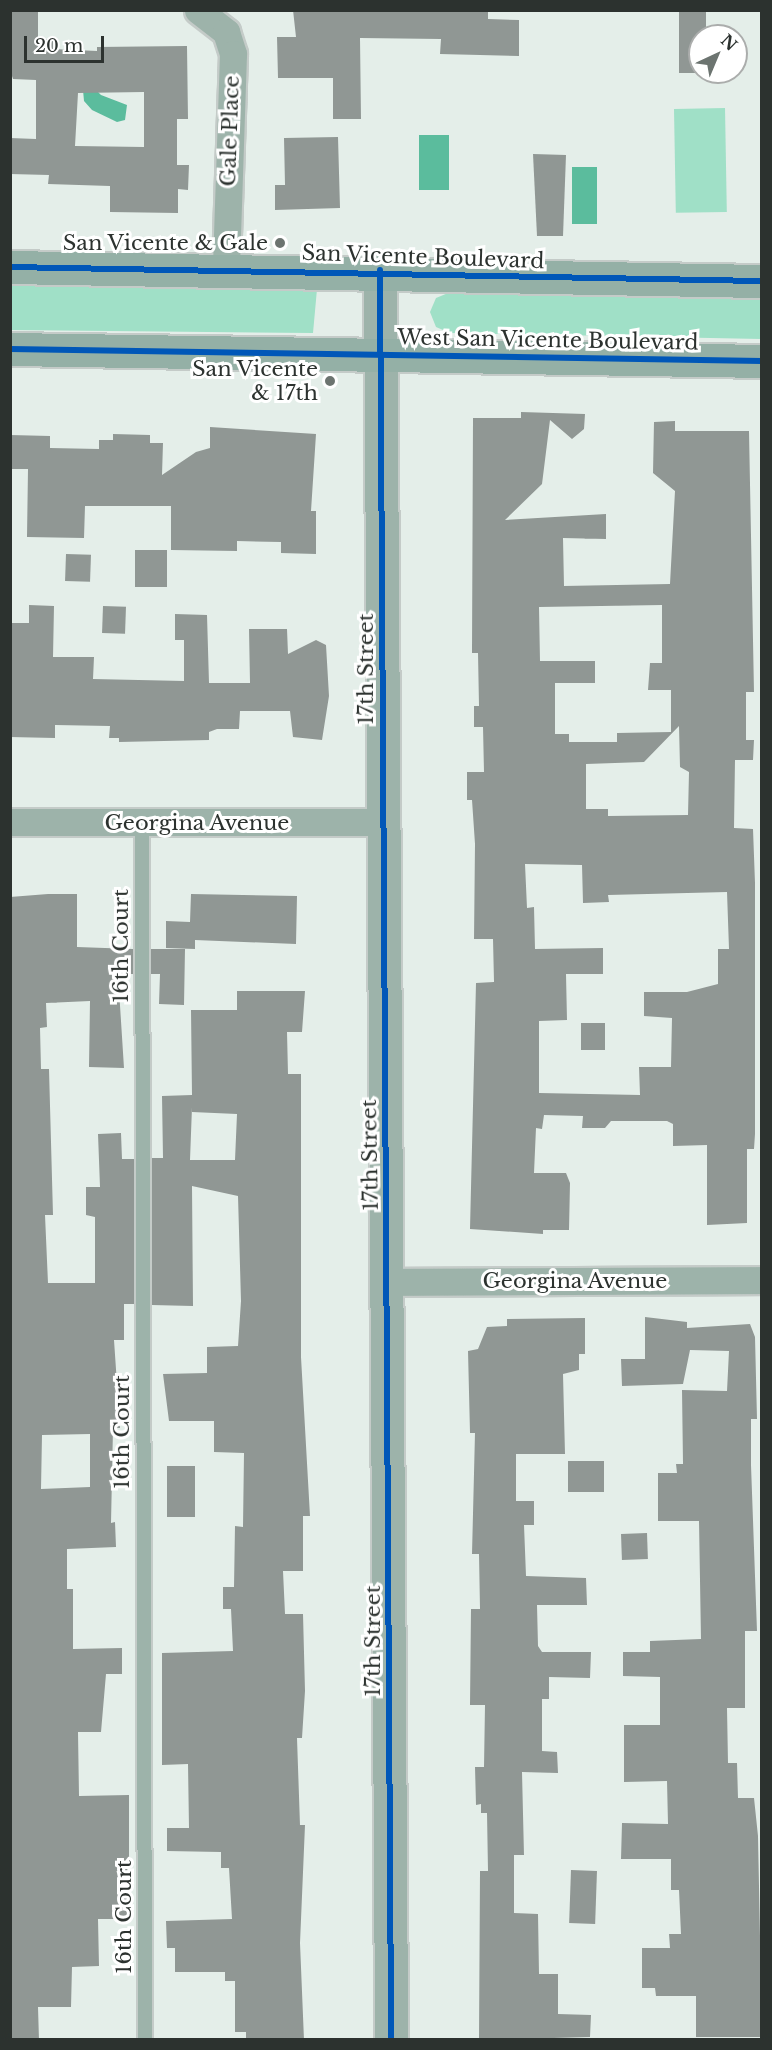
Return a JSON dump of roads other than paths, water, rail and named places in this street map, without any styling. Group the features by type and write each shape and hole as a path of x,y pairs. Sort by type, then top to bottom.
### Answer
{"main road":[{"name":"San Vicente Boulevard","path":"10,267 226,267 762,281"},
{"name":"West San Vicente Boulevard","path":"10,349 381,352 762,361"}],"street":[{"name":"Gale Place","path":"198,10 226,32 233,54 226,267"},
{"name":"17th Street","path":"380,270 391,2040"},
{"name":"Georgina Avenue","path":"10,822 383,822"},
{"name":"Georgina Avenue","path":"388,1282 762,1280"}],"lane":[{"name":"16th Court","path":"142,823 145,2040"}],"place":[{"name":"San Vicente & Gale","path":"280,243"},
{"name":"San Vicente & 17th","path":"330,381"}]}
